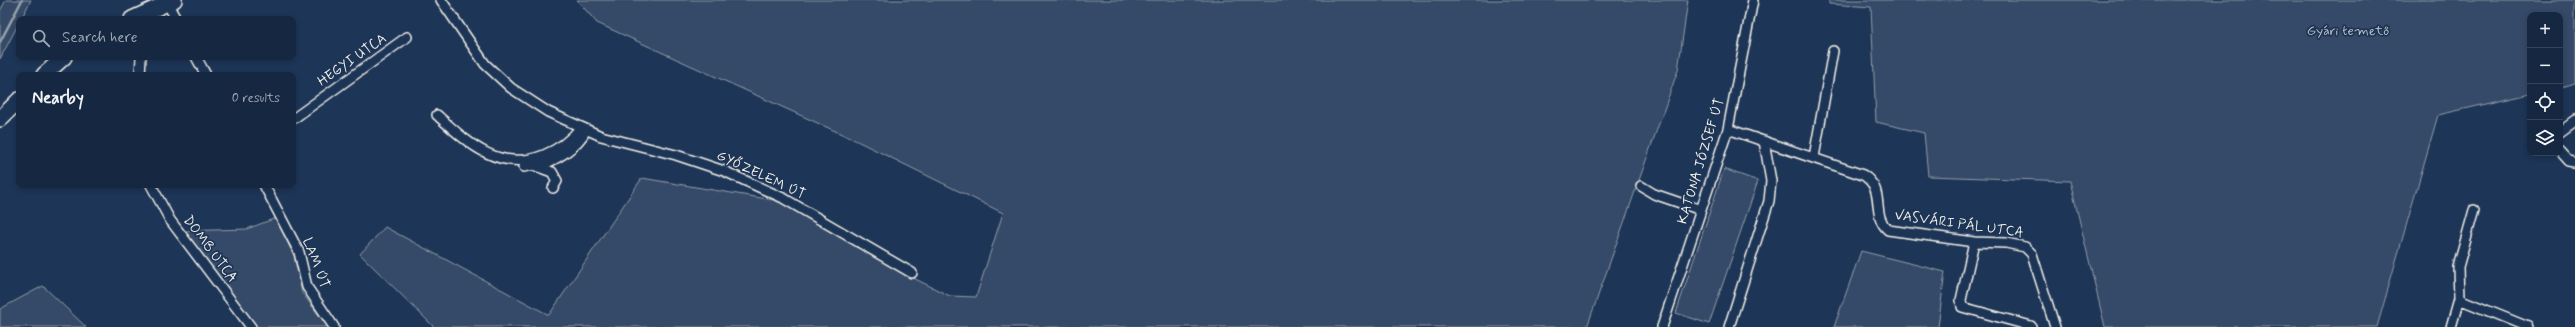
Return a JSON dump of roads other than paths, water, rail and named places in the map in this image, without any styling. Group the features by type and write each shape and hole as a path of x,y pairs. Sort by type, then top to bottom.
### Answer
{"main road":[{"path":"139,16 171,2"},
{"path":"47,72 61,60"},
{"path":"0,119 16,103"}],"street":[{"name":"GYŐZELEM ÚT","path":"441,0 477,55 498,77 535,104 583,129 724,171 783,198 912,273"},
{"name":"KATONA JÓZSEF ÚT","path":"1662,327 1728,129 1753,0"},
{"path":"171,2 175,16"},
{"name":"HEGYI UTCA","path":"296,117 407,37"},
{"path":"1814,157 1833,51"},
{"path":"140,72 141,60"},
{"path":"198,60 204,72"},
{"path":"437,115 457,133 490,155 519,162 549,153 583,129"},
{"path":"2563,131 2575,122"},
{"path":"524,168 538,166 562,155 575,144 583,129"},
{"name":"VASVÁRI PÁL UTCA","path":"1728,129 1849,168 1870,179 1876,189 1880,219 1888,230 1974,242 2006,243 2025,247 2030,251 2055,327"},
{"path":"1729,327 1769,200 1771,181 1764,141"},
{"path":"2563,154 2569,161 2575,162"},
{"path":"538,166 556,175 557,181 553,188"},
{"path":"1641,186 1654,194 1701,210"},
{"name":"DOMB UTCA","path":"153,188 170,220 251,327"},
{"name":"LAM ÚT","path":"266,188 299,252 307,287 334,327"},
{"path":"2452,327 2459,299 2458,268 2474,210"},
{"path":"1974,242 1961,300 1962,307 2031,326"},
{"path":"2459,299 2528,327"}],"waterway":[{"path":"0,42 22,0"}],"park label":[{"name":"Gyári temető","path":"2348,31"}]}
